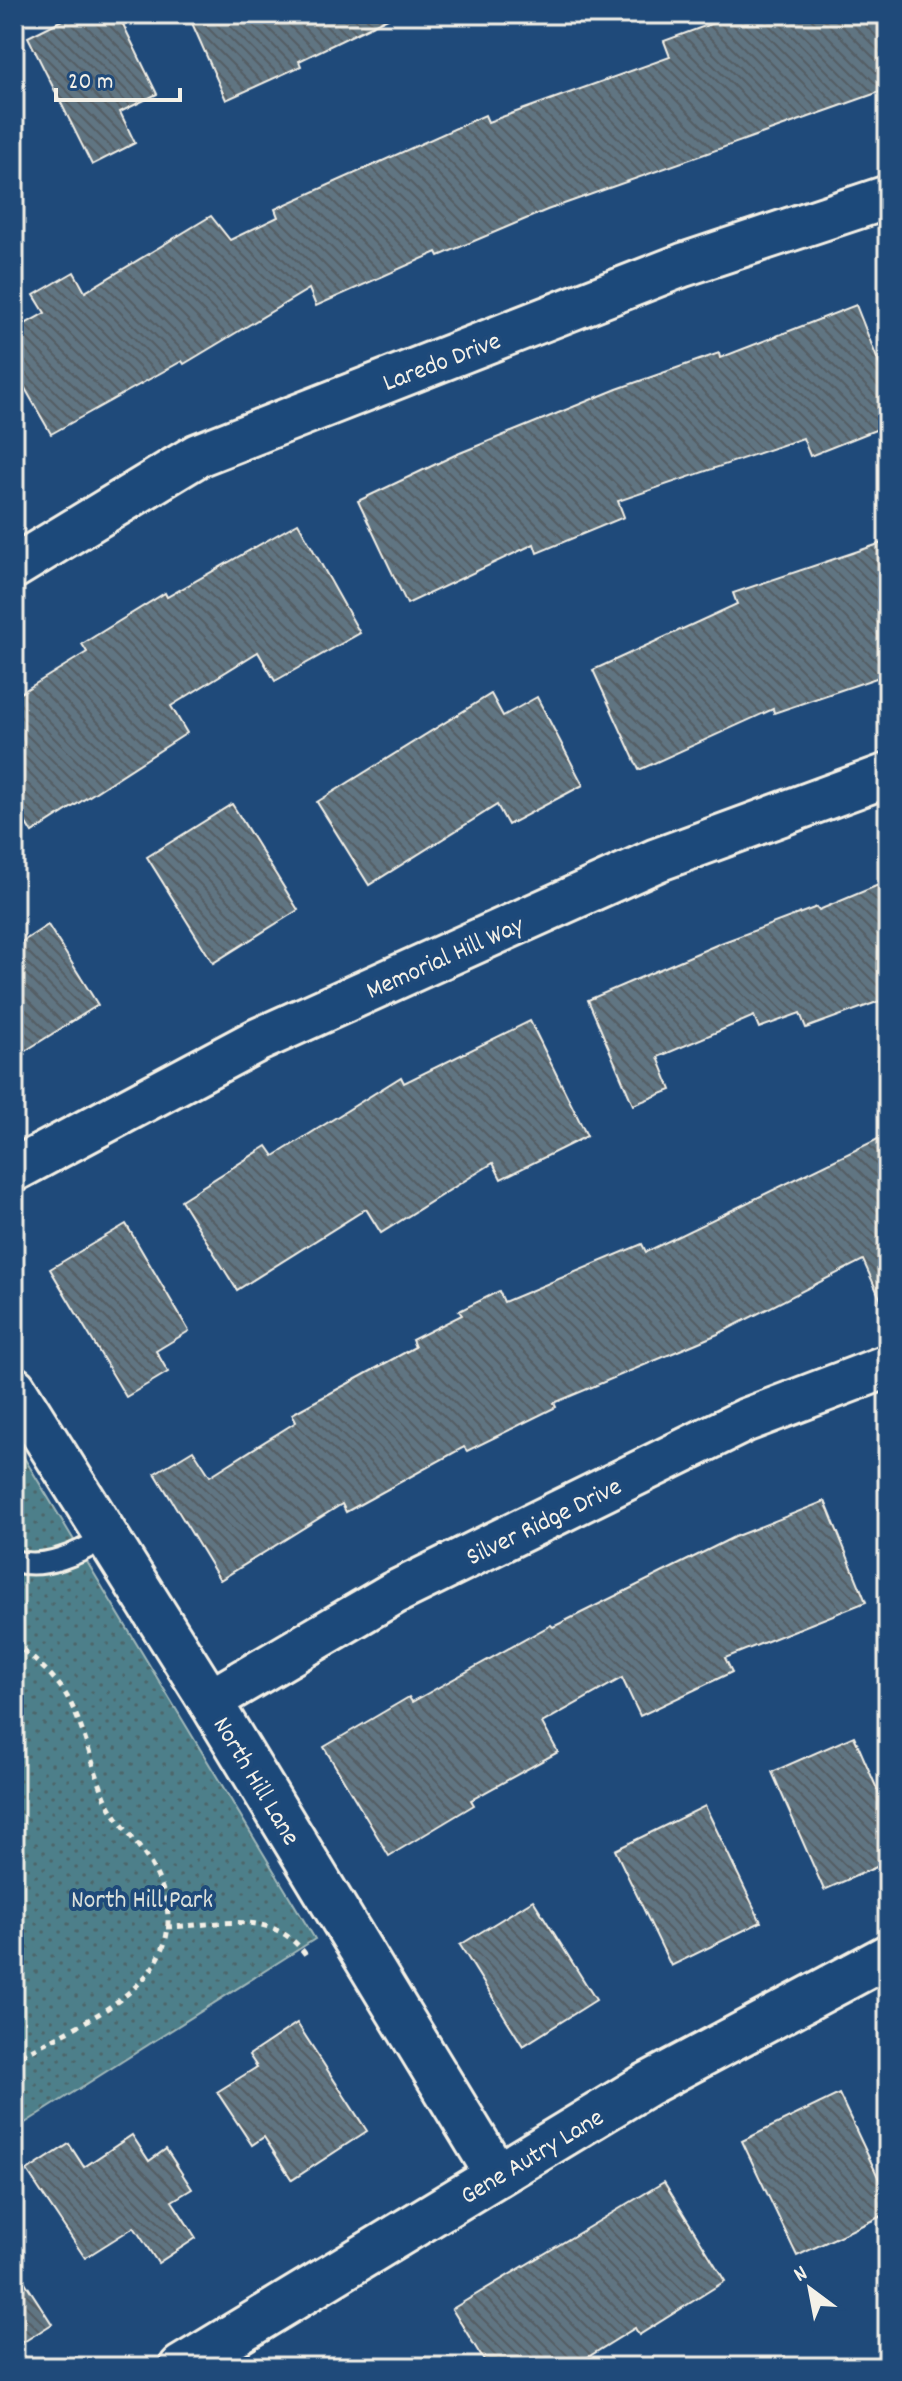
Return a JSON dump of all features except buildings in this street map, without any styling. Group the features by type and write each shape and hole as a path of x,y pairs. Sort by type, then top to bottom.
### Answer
{"street":[{"name":"Laredo Drive","path":"14,567 198,455 683,265 888,197"},
{"name":"Memorial Hill Way","path":"14,1170 301,1021 657,860 888,775"},
{"name":"Silver Ridge Drive","path":"210,1701 420,1580 746,1420 888,1366"},
{"name":"North Hill Lane","path":"14,1388 105,1538 210,1701 497,2175"},
{"name":"Gene Autry Lane","path":"181,2367 646,2085 888,1956"}],"lane":[{"path":"14,1561 23,1563 71,1557 105,1538"}],"path":[{"path":"14,1643 53,1679 69,1700 108,1803 159,1879 166,1927 163,1946 154,1968 130,1995 14,2059"},
{"path":"166,1927 259,1922 279,1928 296,1940 306,1955"}],"green space":[{"name":"North Hill Park","path":"14,1441 315,1939 14,2130"}]}
